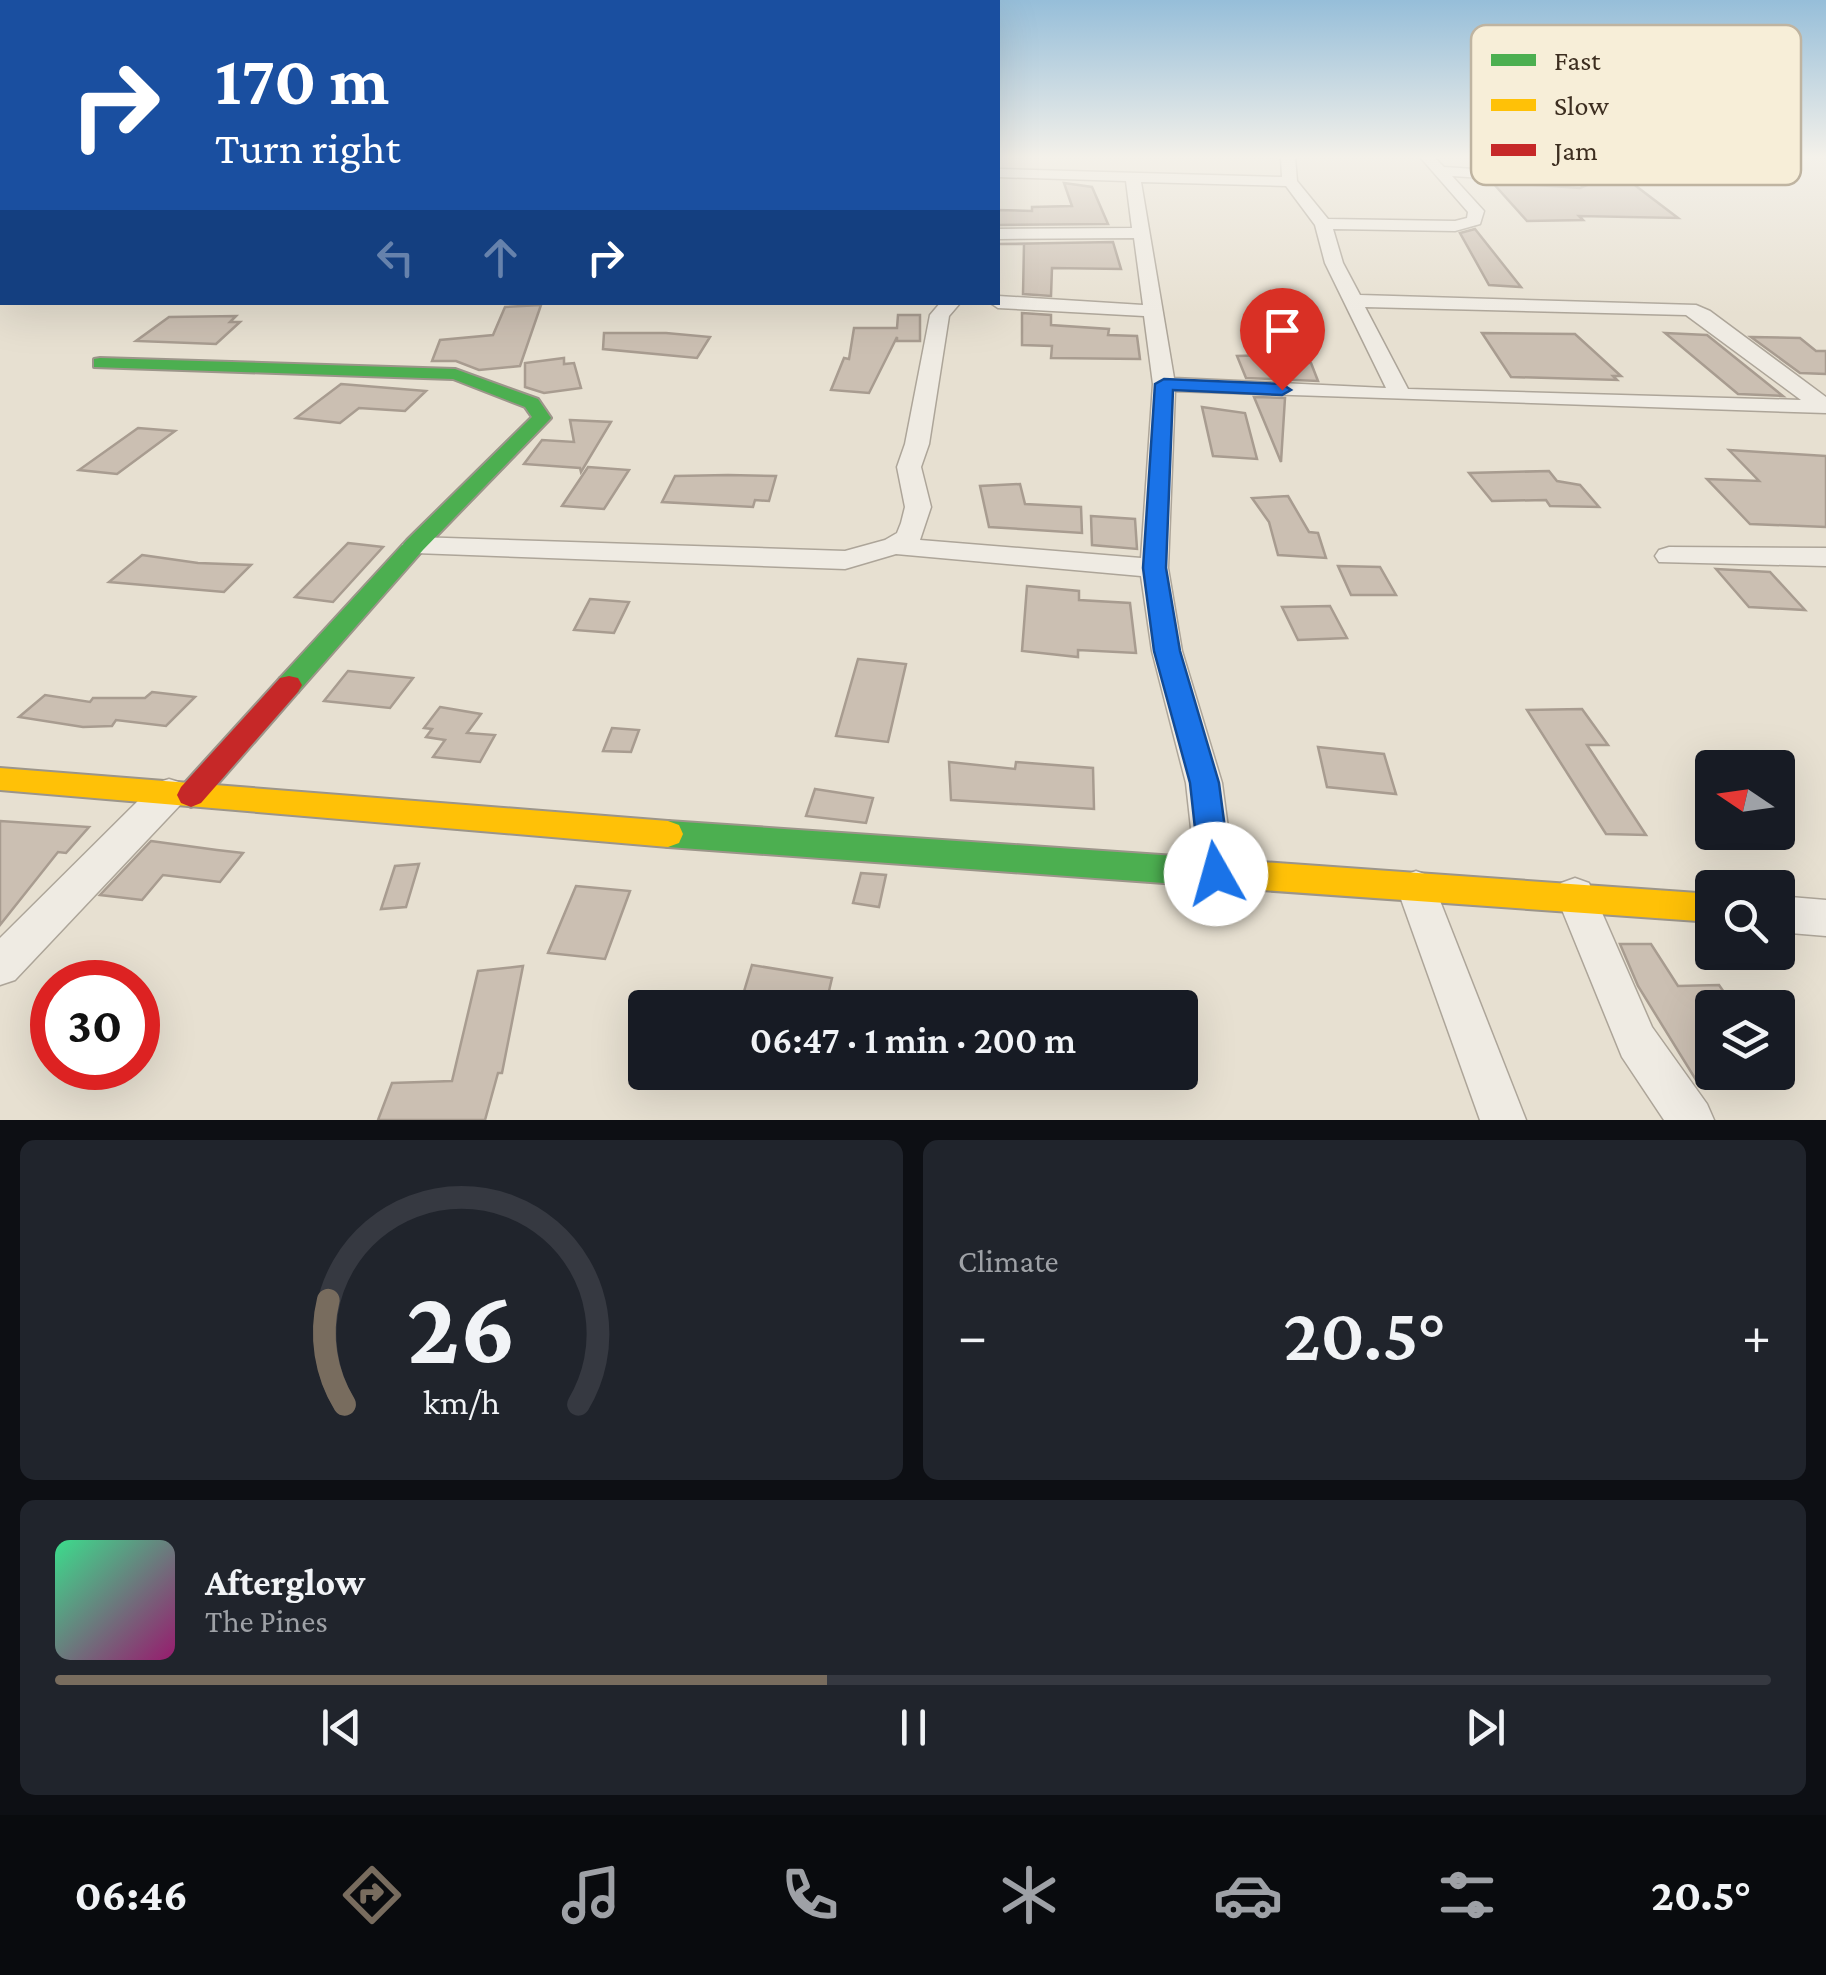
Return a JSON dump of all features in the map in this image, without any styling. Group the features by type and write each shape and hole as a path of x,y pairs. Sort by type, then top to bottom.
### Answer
{"street":[{"path":"1138,209 1164,384 1154,568 1167,651 1204,783 1216,874"},
{"path":"1311,209 1323,224 1334,262 1400,395"},
{"path":"1323,224 1455,226 1474,221 1474,209"},
{"path":"1000,234 1142,233"},
{"path":"1356,300 1689,309 1703,315 1825,407"},
{"path":"1000,302 1155,312"},
{"path":"1566,326 1555,315 1556,309 1568,304"},
{"path":"415,546 845,560 895,546 908,537 918,507 909,466 917,444 940,315 949,305"},
{"path":"0,966 180,794 542,418 532,403 455,374 100,363"},
{"path":"1164,384 1825,407"},
{"path":"895,546 1154,568"},
{"path":"1669,556 1826,557"},
{"path":"0,779 714,838 1695,907"},
{"path":"1416,888 1502,1120"},
{"path":"1575,896 1637,1042 1691,1120"},
{"path":"1795,915 1826,918"}],"building":[{"path":"1102,209 1108,224 1000,225 1000,210"},
{"path":"1516,209 1667,209 1678,218 1579,216 1583,220 1527,221"},
{"path":"1475,229 1521,287 1489,285 1460,233"},
{"path":"1113,242 1121,269 1052,268 1051,296 1023,294 1024,244 1000,244"},
{"path":"541,305 520,366 479,370 456,361 432,361 440,340 493,335 505,307"},
{"path":"1022,313 1051,315 1051,325 1109,329 1108,335 1137,336 1140,359 1051,358 1052,346 1022,345"},
{"path":"898,315 920,315 920,341 897,341 897,337 869,393 831,390 844,358 849,359 854,328 897,328"},
{"path":"236,316 230,322 240,322 216,344 136,341 169,317"},
{"path":"604,333 710,337 697,358 603,349"},
{"path":"1482,333 1575,334 1621,376 1613,376 1617,380 1511,377"},
{"path":"1665,333 1707,335 1783,396 1738,394"},
{"path":"1751,337 1800,338 1816,351 1826,351 1826,374 1800,373"},
{"path":"1272,355 1277,361 1311,363 1318,381 1246,378 1237,356"},
{"path":"564,358 564,364 574,363 581,388 544,393 525,387 525,363"},
{"path":"341,384 426,391 405,411 359,408 340,423 296,418"},
{"path":"1254,397 1285,398 1281,462"},
{"path":"1202,407 1245,413 1257,459 1213,456"},
{"path":"570,420 611,422 581,472 580,468 524,464 542,440 574,442"},
{"path":"138,428 175,431 117,474 79,470"},
{"path":"1729,450 1826,456 1826,527 1750,524 1707,479 1759,481"},
{"path":"588,467 629,470 604,509 562,506"},
{"path":"1549,471 1557,481 1580,485 1599,507 1550,506 1546,500 1492,501 1469,473"},
{"path":"675,476 776,476 769,501 755,500 753,507 662,502"},
{"path":"1020,484 1025,504 1081,507 1082,533 989,527 980,486"},
{"path":"1288,496 1309,532 1318,533 1326,558 1278,555 1269,522 1252,498"},
{"path":"1091,516 1135,519 1137,549 1092,545"},
{"path":"348,543 383,547 333,602 295,597"},
{"path":"142,555 251,565 224,592 109,582"},
{"path":"1338,566 1380,567 1396,595 1351,595"},
{"path":"1716,569 1770,572 1805,610 1749,607"},
{"path":"1027,586 1079,591 1079,600 1130,603 1136,653 1078,650 1078,657 1022,651"},
{"path":"590,599 629,602 614,633 574,630"},
{"path":"1330,606 1347,638 1298,640 1282,607"},
{"path":"858,659 906,664 888,742 836,736"},
{"path":"348,671 413,678 390,708 324,701"},
{"path":"152,692 195,697 166,726 116,720 112,726 83,727 19,717 45,695 90,702 93,698 145,698"},
{"path":"440,707 481,714 467,733 495,735 480,762 433,757 445,740 426,737 432,729 424,728"},
{"path":"1582,709 1608,745 1587,745 1646,835 1606,834 1527,710"},
{"path":"612,728 639,730 631,752 603,751"},
{"path":"1318,747 1384,754 1396,794 1327,787"},
{"path":"949,762 1015,769 1016,762 1093,768 1094,809 951,800"},
{"path":"815,789 873,798 866,823 806,816"},
{"path":"0,821 89,827 66,853 58,852 0,925"},
{"path":"151,841 243,853 220,882 163,875 142,900 100,895"},
{"path":"419,864 406,907 381,909 395,866"},
{"path":"861,873 886,875 879,907 853,903"},
{"path":"576,886 630,891 605,959 548,953"},
{"path":"1620,944 1651,944 1678,986 1719,985 1722,990 1695,990 1695,1078 1638,986"},
{"path":"752,965 832,978 829,990 744,990"},
{"path":"523,966 502,1073 498,1073 485,1120 378,1120 392,1083 452,1081 478,971"}],"traffic: fast":[{"path":"100,363 455,374 532,403 542,418 415,545 289,685"},
{"path":"668,834 1219,873"}],"traffic: slow":[{"path":"0,779 668,834"},
{"path":"1219,873 1695,907"}],"traffic: jam":[{"path":"191,795 289,685"}],"route":[{"path":"1216,874 1204,783 1167,651 1154,568 1164,384 1282,390"}]}
